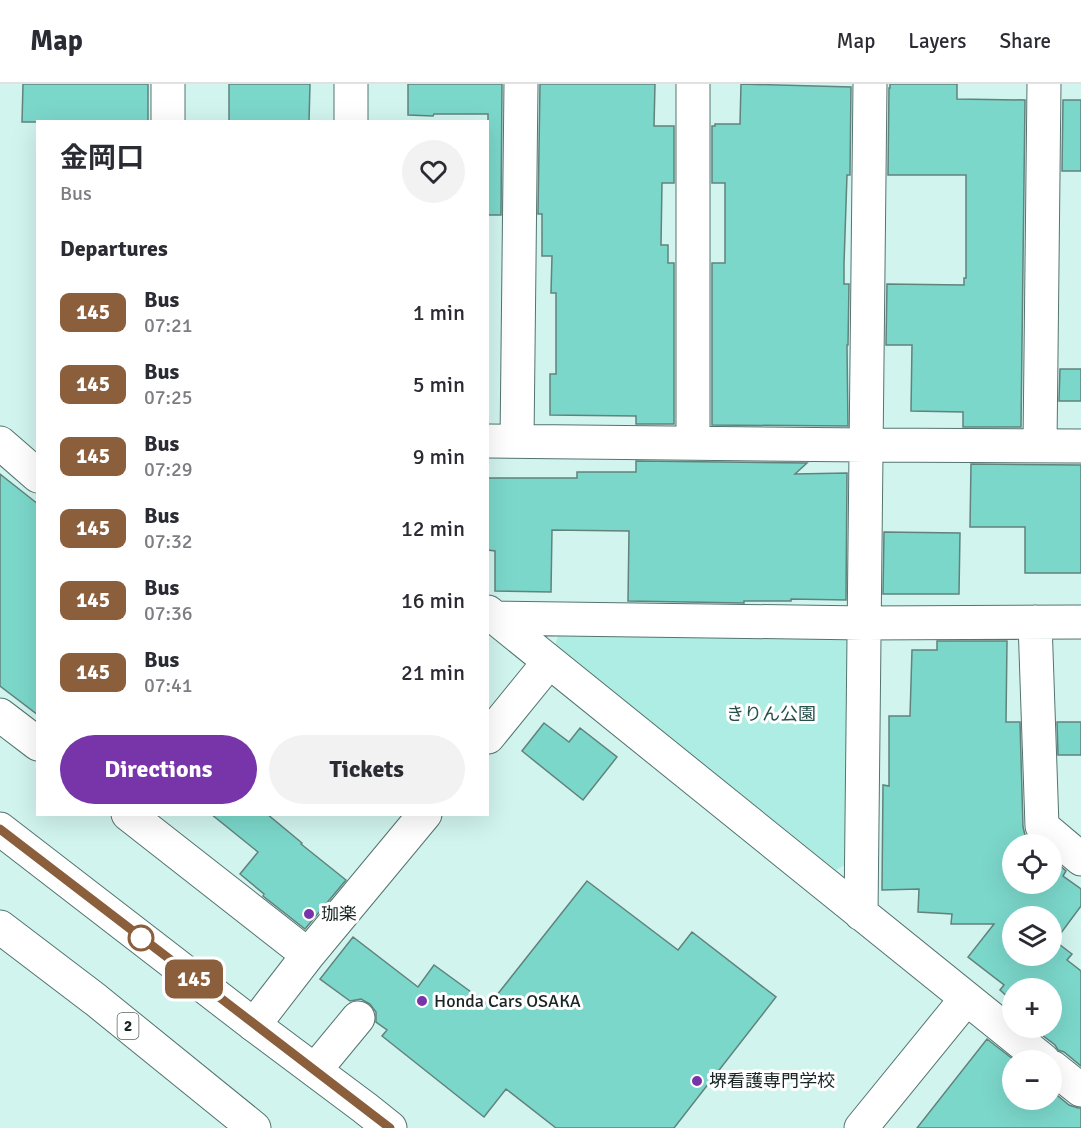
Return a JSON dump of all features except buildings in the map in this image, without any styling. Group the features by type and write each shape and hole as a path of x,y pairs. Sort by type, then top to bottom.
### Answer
{"street":[{"path":"168,84 168,120"},
{"path":"351,84 351,120"},
{"path":"521,84 502,441 1081,446"},
{"path":"693,84 693,442"},
{"path":"861,914 870,84"},
{"path":"1040,446 1044,84"},
{"path":"0,443 36,474"},
{"path":"491,615 864,623 1081,622"},
{"path":"491,615 1030,1050"},
{"path":"1035,622 1042,826 1081,859"},
{"path":"489,736 549,662"},
{"path":"0,715 36,742"},
{"path":"131,816 308,955"},
{"path":"254,1025 308,955 423,816"},
{"path":"0,829 390,1128"},
{"name":"2","path":"0,927 96,1000 254,1128"},
{"path":"861,1128 966,999"},
{"path":"315,1070 358,1018"},
{"path":"1062,1075 1081,1090"}],"green space":[{"name":"きりん公園","path":"560,631 842,633 848,639 852,861 836,870 555,645"}],"bus line":[{"name":"145","path":"0,829 390,1128"}],"place":[{"name":"珈楽","path":"309,914"},
{"name":"Honda Cars OSAKA","path":"422,1001"},
{"name":"堺看護専門学校","path":"697,1081"}]}
